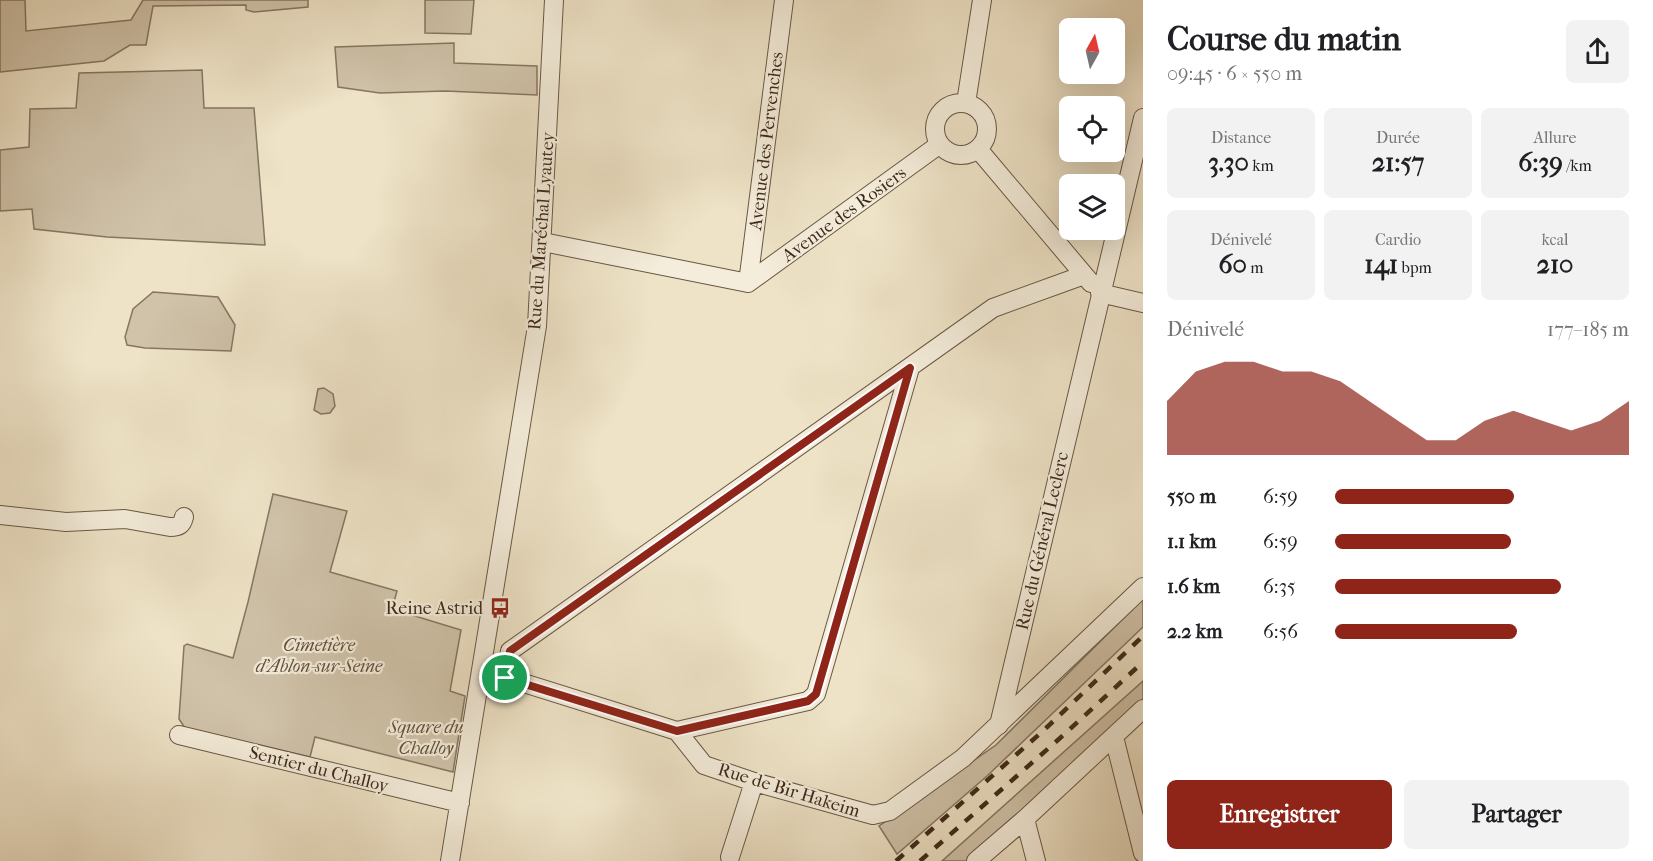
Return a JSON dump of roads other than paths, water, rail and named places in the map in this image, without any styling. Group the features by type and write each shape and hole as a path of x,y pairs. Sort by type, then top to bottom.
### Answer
{"street":[{"name":"Rue du Maréchal Lyautey","path":"450,861 537,326 554,0"},
{"name":"Avenue des Pervenches","path":"748,283 784,0"},
{"path":"966,103 982,0"},
{"path":"966,103 982,113 986,121 987,133 978,149 969,154 957,155 949,152 940,144 936,136 935,125 938,116 945,108 953,104 966,103"},
{"name":"Rue du Général Leclerc","path":"999,725 1143,118"},
{"name":"Avenue des Rosiers","path":"748,283 940,144"},
{"path":"978,149 1100,293 1143,303"},
{"path":"543,242 748,283"},
{"path":"505,678 510,651 993,308 1084,275"},
{"path":"482,670 677,731 808,701 816,694 910,368"},
{"path":"0,515 66,522 125,519 170,527 182,524 184,517"},
{"name":"Rue de Bir Hakeim","path":"677,731 704,765 754,782 873,815 890,811 954,765 1143,587"},
{"path":"976,861 1025,819 1143,708"},
{"name":"Sentier du Challoy","path":"178,735 460,803"},
{"path":"1114,737 1143,853"},
{"path":"730,857 754,782"},
{"path":"1025,819 1036,861"}],"railway":[{"path":"896,861 1044,730 1143,636"},
{"path":"920,861 1143,662"}],"place":[{"name":"Reine Astrid","path":"500,608"}],"park label":[{"name":"Cimetière d'Ablon-sur-Seine","path":"319,655"},
{"name":"Square du Challoy","path":"426,737"}]}
